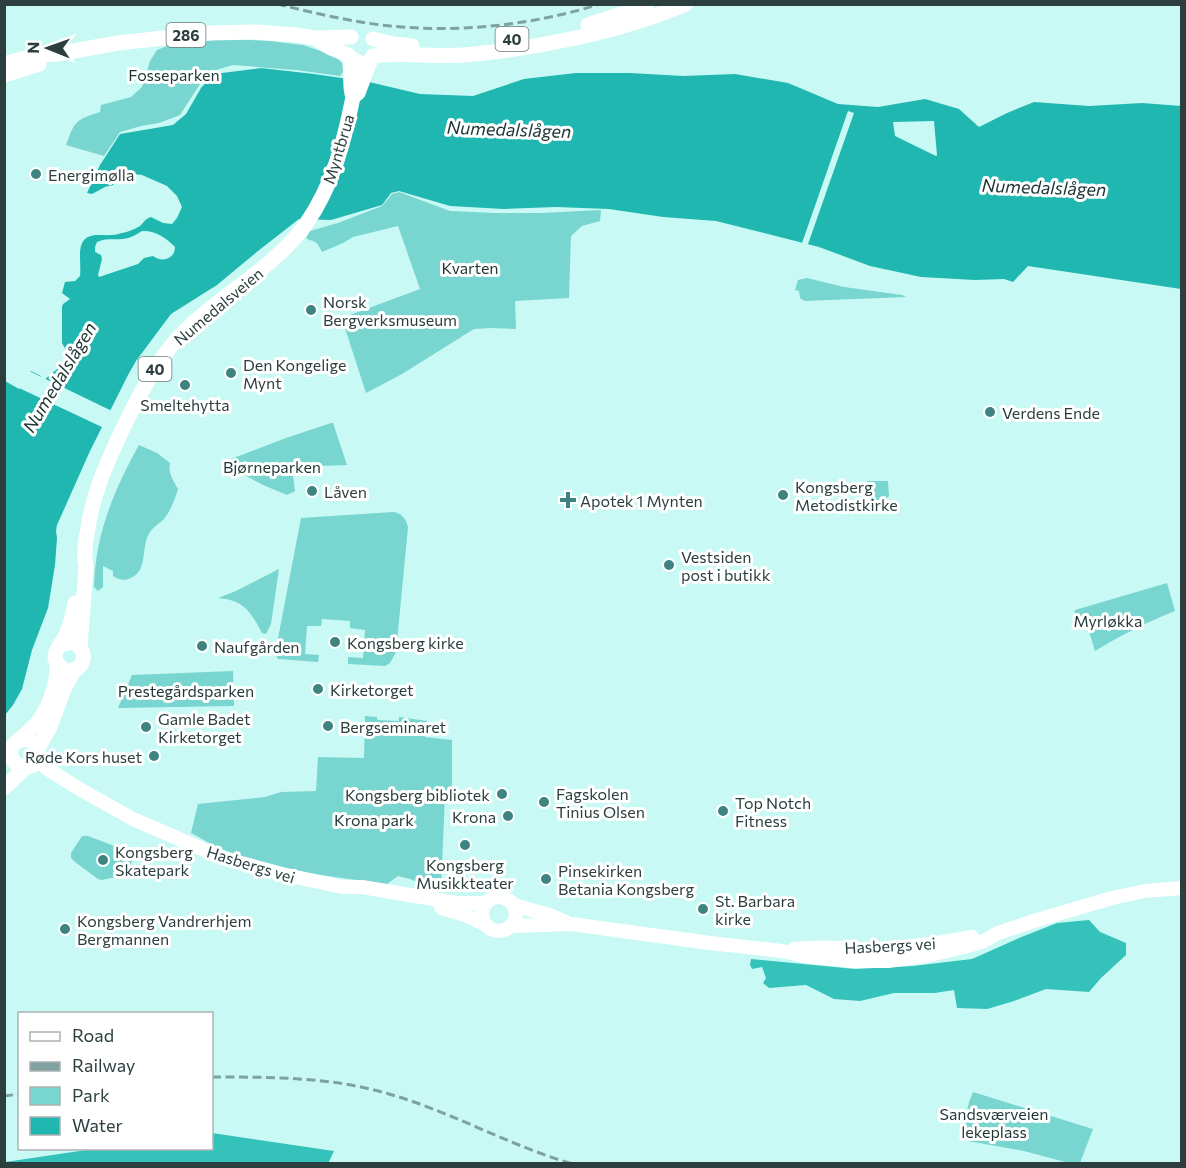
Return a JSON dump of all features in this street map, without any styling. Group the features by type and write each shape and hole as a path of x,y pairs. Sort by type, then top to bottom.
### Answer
{"main road":[{"name":"40","path":"647,4 587,25 479,44 411,46 373,39 363,33 351,37 346,45 350,59 356,62 392,55 450,56 491,52 606,30 643,20 686,4"},
{"name":"286","path":"4,64 36,54 57,54 118,43 222,32 272,33 315,38 351,37"},
{"name":"286","path":"315,38 350,59"},
{"name":"40","path":"370,60 375,48 373,39"},
{"name":"286","path":"4,75 53,59 57,54"},
{"name":"Myntbrua","path":"300,231 331,180 343,146 353,97 350,59"},
{"name":"Myntbrua","path":"353,97 358,93 370,60"},
{"name":"Numedalsveien","path":"61,645 73,615 94,497 108,460 137,400 163,357 194,323 263,269 300,231"},
{"name":"Numedalsveien","path":"80,647 86,567 84,556"},
{"path":"61,645 68,642 80,647"},
{"name":"40","path":"34,759 16,765 8,762 13,746 39,721 45,711 53,690 57,663 55,656 61,645"},
{"name":"40","path":"4,788 34,759 57,711 64,689 83,658 80,647"},
{"path":"57,663 65,670 75,669"},
{"path":"21,740 33,742 34,759"}],"street":[{"name":"Hasbergs vei","path":"34,759 118,811 208,852 239,863 342,887 362,894 447,909 498,931 511,926 571,924 782,951 804,948 893,948 998,933 1103,900 1152,890 1182,888"},
{"name":"Hasbergs vei","path":"342,887 362,887 457,903 486,903 499,896 506,898 514,905 571,924"},
{"path":"486,903 482,914 486,924"},
{"path":"511,926 516,918 514,905"}],"green space":[{"name":"Fosseparken","path":"228,39 303,45 335,56 342,63 343,72 340,76 233,65 211,73 202,81 180,115 159,123 120,132 104,156 66,145 77,122 100,112 101,105 131,97 142,87 150,61 157,50 175,43"},
{"name":"Kvarten","path":"399,192 450,211 542,213 601,210 600,221 582,226 571,236 569,298 515,301 516,329 474,329 402,374 366,393 343,322 350,315 420,289 398,226 353,237 322,252 316,242 306,238 310,231 382,206 392,194"},
{"path":"807,278 844,287 906,297 805,301 800,298 799,291 795,290 798,280"},
{"name":"Bjørneparken","path":"333,423 347,465 295,467 293,475 295,491 287,495 263,485 223,462 286,438"},
{"path":"139,445 157,453 170,463 170,473 178,489 166,516 151,530 147,538 142,564 137,574 128,579 119,579 113,576 113,571 103,566 103,587 98,591 94,587 95,568 107,513"},
{"path":"867,481 888,481 889,496 886,499 870,501"},
{"path":"393,512 403,517 408,527 396,652 390,663 385,666 348,664 348,657 363,658 365,630 350,628 350,621 322,619 321,626 307,626 305,654 319,655 318,662 278,659 275,654 301,518"},
{"path":"279,569 271,624 266,634 262,633 246,608 234,601 218,598 236,591"},
{"name":"Myrløkka","path":"1167,583 1175,611 1134,629 1095,651 1085,618 1074,615 1075,610"},
{"name":"Prestegårdsparken","path":"233,671 234,706 118,708 132,675"},
{"name":"Krona park","path":"365,716 377,717 377,720 399,721 399,717 427,721 425,737 452,740 452,797 445,797 441,887 424,885 398,876 387,884 281,867 240,856 191,833 198,804 265,797 281,792 316,791 318,757 364,758"},
{"name":"Kongsberg Skatepark","path":"82,836 88,836 133,853 135,856 125,875 98,879 75,862 71,858 71,853"},
{"name":"Sandsværveien lekeplass","path":"973,1092 1093,1129 1080,1163 1069,1163 1024,1151 968,1141 969,1132 963,1131"}],"shaded area":[{"path":"1089,920 1100,932 1126,943 1126,955 1089,992 1046,989 987,1009 957,1008 954,990 935,993 894,993 860,1001 834,999 806,985 769,988 763,983 766,978 762,967 752,969 750,965 751,959 855,969 913,966 972,959 1057,923"},
{"path":"213,1133 334,1151 328,1164 5,1162 86,1150 213,1150"}],"water":[{"name":"Numedalslågen","path":"261,68 369,82 420,94 473,96 524,79 576,73 683,76 735,74 788,83 838,104 878,107 925,99 959,109 979,127 1034,102 1089,106 1142,103 1181,106 1181,289 1028,266 1013,282 1004,279 921,277 870,266 819,247 716,221 663,217 609,209 556,207 504,209 450,206 399,191 391,193 382,205 331,220 299,219 217,285 171,314 136,361 90,451 57,525 55,565 48,608 32,650 22,689 5,715 5,381 19,389 31,371 41,376 38,385 65,361 67,352 62,343 62,307 70,299 62,293 65,282 75,281 80,276 80,250 85,239 90,236 116,235 129,231 151,217 163,223 172,224 177,218 182,207 177,196 167,186 142,175 125,173 113,185 92,194 87,193 100,165 120,134 173,125 186,114 201,88 210,78 222,73","holes":["934,121 936,156 895,136 893,122","142,231 160,235 175,247 173,254 167,259 153,256 144,258 138,264 99,277 102,259 101,255 95,252 97,242 126,239"]}],"pier":[{"path":"848,111 854,113 807,247 801,246"},
{"path":"27,370 112,411 104,428 19,388"}],"railway":[{"path":"277,4 333,17 417,28 470,28 523,22 600,4"},
{"path":"213,1077 301,1079 367,1088 412,1101 527,1148 573,1164"},
{"path":"4,1096 18,1094"}],"place":[{"name":"Energimølla","path":"36,174"},
{"name":"Norsk Bergverksmuseum","path":"311,310"},
{"name":"Den Kongelige Mynt","path":"231,373"},
{"name":"Smeltehytta","path":"185,385"},
{"name":"Verdens Ende","path":"990,412"},
{"name":"Låven","path":"312,491"},
{"name":"Kongsberg Metodistkirke","path":"783,495"},
{"name":"Apotek 1 Mynten","path":"568,500"},
{"name":"Vestsiden post i butikk","path":"669,565"},
{"name":"Kongsberg kirke","path":"335,642"},
{"name":"Naufgården","path":"202,646"},
{"name":"Kirketorget","path":"318,689"},
{"name":"Bergseminaret","path":"328,726"},
{"name":"Gamle Badet Kirketorget","path":"146,727"},
{"name":"Røde Kors huset","path":"154,756"},
{"name":"Kongsberg bibliotek","path":"502,794"},
{"name":"Fagskolen Tinius Olsen","path":"544,802"},
{"name":"Top Notch Fitness","path":"723,811"},
{"name":"Krona","path":"508,816"},
{"name":"Kongsberg Musikkteater","path":"465,845"},
{"name":"Kongsberg Skatepark","path":"103,860"},
{"name":"Pinsekirken Betania Kongsberg","path":"546,879"},
{"name":"St. Barbara kirke","path":"703,909"},
{"name":"Kongsberg Vandrerhjem Bergmannen","path":"65,929"}]}
